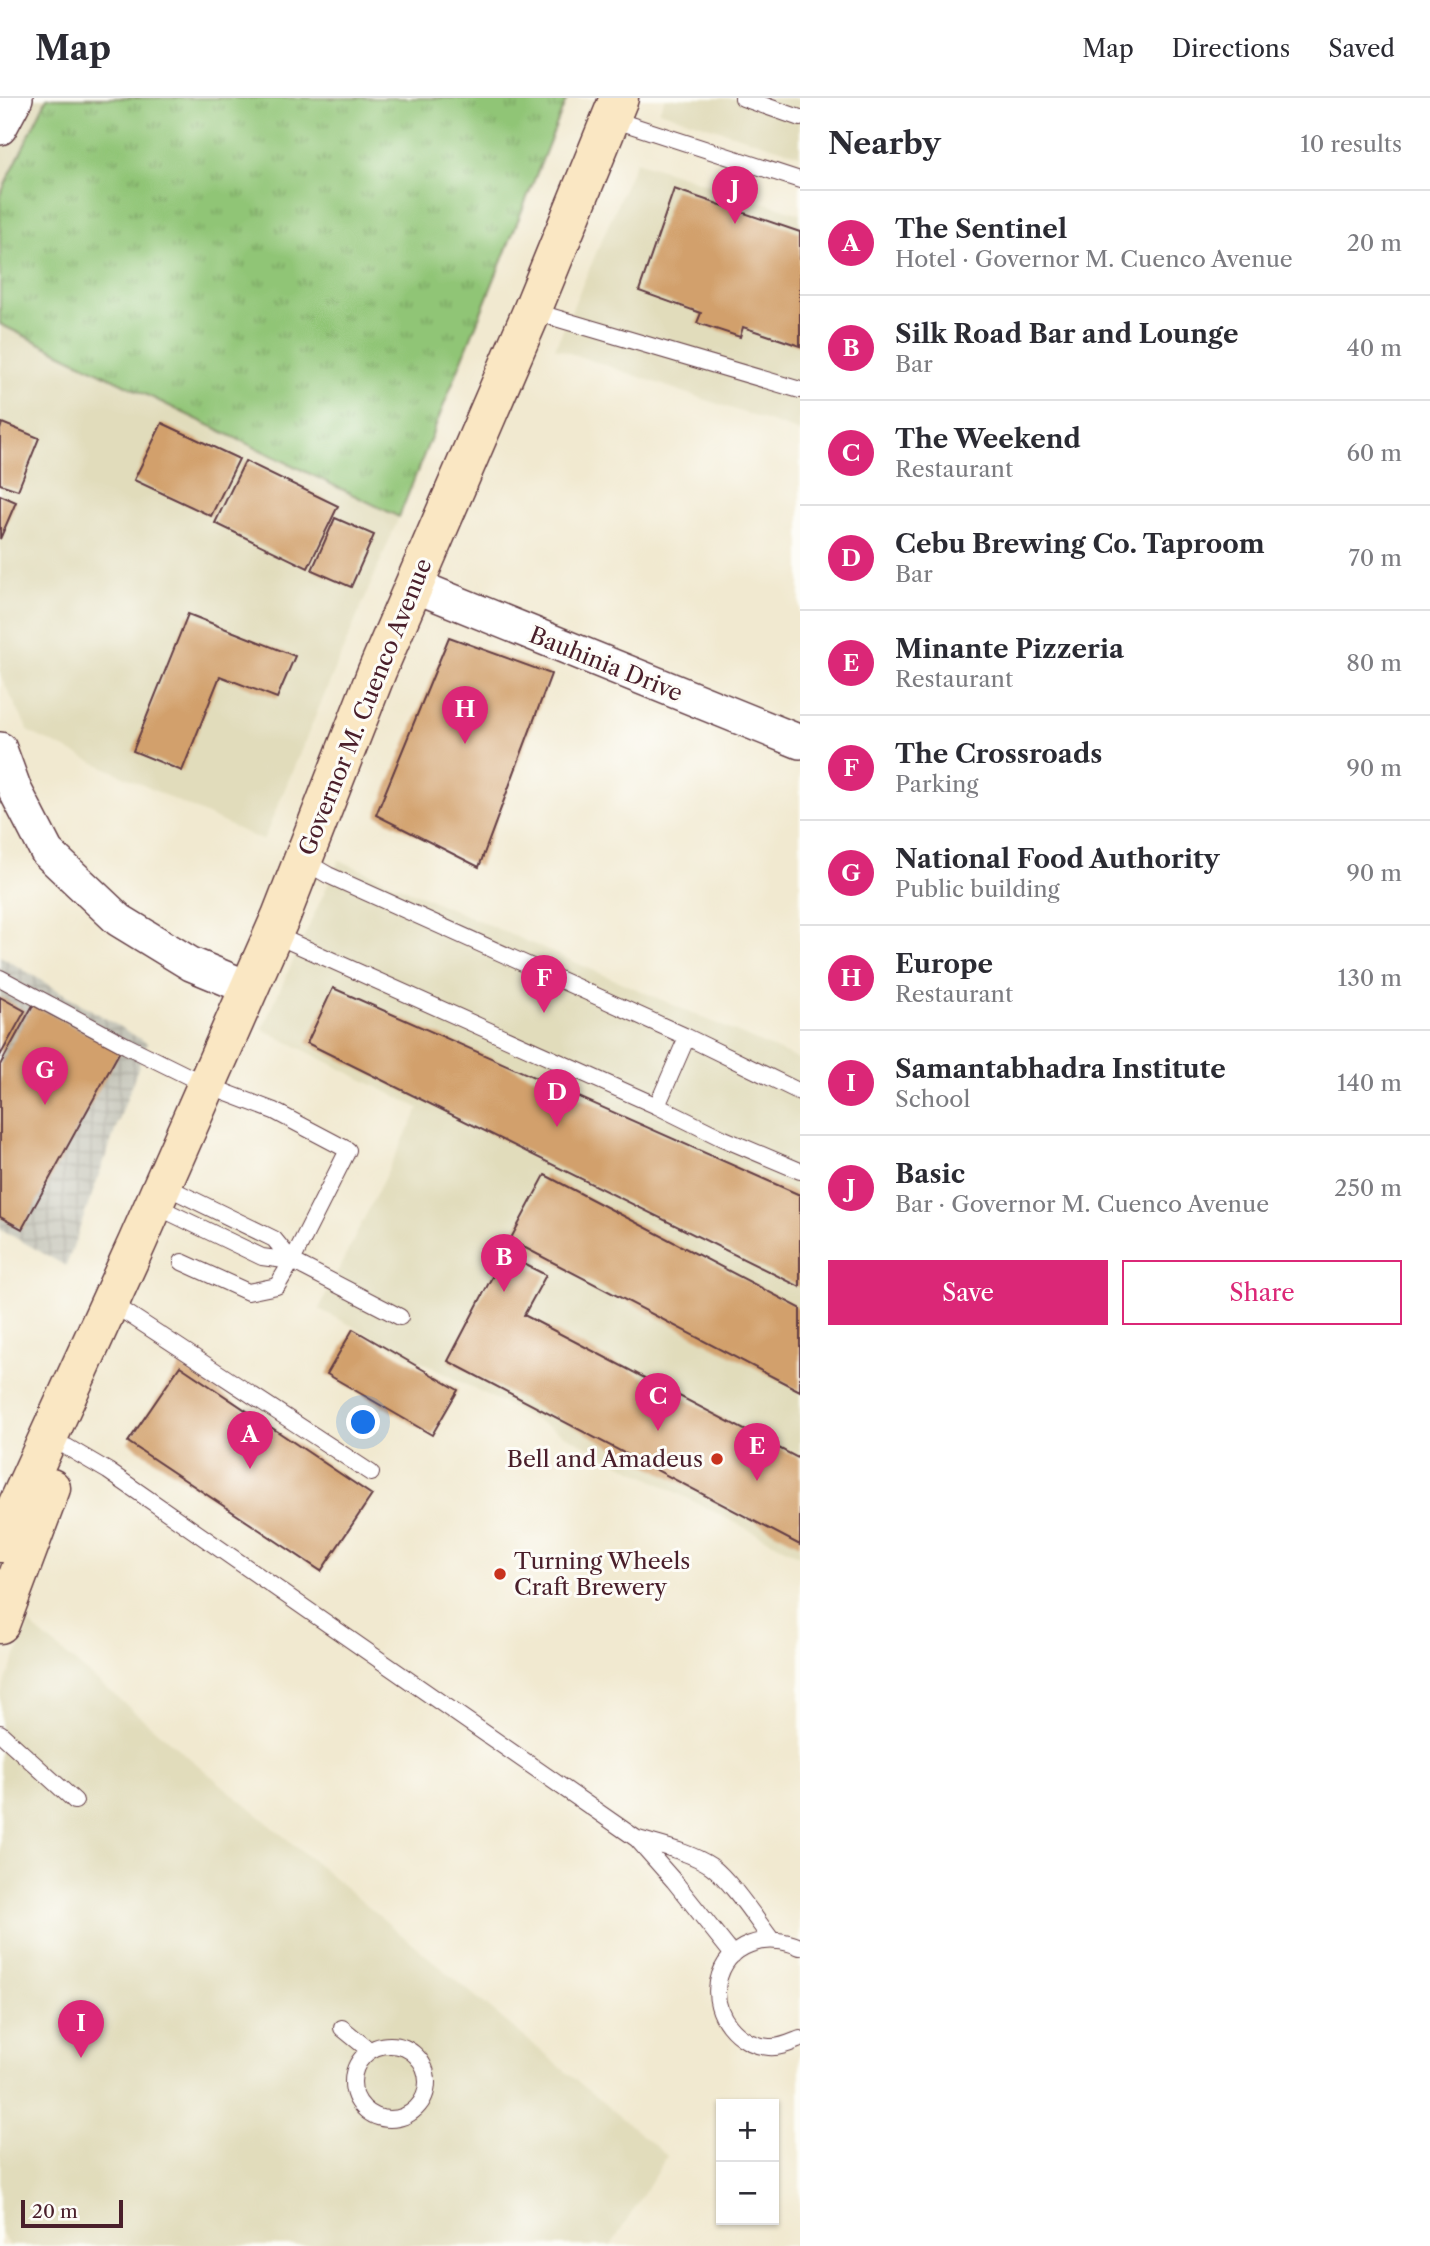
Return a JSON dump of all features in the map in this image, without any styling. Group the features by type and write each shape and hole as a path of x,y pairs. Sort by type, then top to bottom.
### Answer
{"main road":[{"name":"Governor M. Cuenco Avenue","path":"0,1543 273,934 413,585 532,311 614,108"},
{"name":"Governor M. Cuenco Avenue","path":"0,1624 102,1360 107,1308"},
{"name":"Governor M. Cuenco Avenue","path":"0,1479 64,1344 107,1308"}],"street":[{"path":"0,128 16,98"},
{"name":"Bauhinia Drive","path":"413,585 800,742"},
{"path":"0,749 15,790 47,852 119,920 191,964 249,988"}],"lane":[{"path":"746,99 800,118"},
{"path":"614,108 800,180"},
{"path":"532,311 800,390"},
{"path":"304,860 328,875 687,1037 800,1092"},
{"path":"273,934 657,1106 722,1139 800,1171"},
{"path":"0,978 127,1046 206,1085 274,1111 348,1150 277,1286 248,1292 181,1262"},
{"path":"657,1106 687,1037"},
{"path":"158,1195 261,1256 292,1261 400,1317"},
{"path":"107,1308 371,1473"},
{"path":"67,1447 108,1471 637,1839 733,1955"},
{"path":"0,1733 75,1801"},
{"path":"637,1839 683,1853 712,1867 771,1939"},
{"path":"800,1947 771,1939 744,1946 723,1968 718,1983 721,2014 740,2037 754,2045 770,2048 800,2039"},
{"path":"342,2028 369,2050"},
{"path":"386,2045 404,2048 418,2058 426,2074 426,2092 417,2107 402,2117 384,2119 367,2112 356,2098 352,2081 357,2063 369,2050 386,2045"}],"shaded area":[{"path":"0,98 47,98 0,195"},
{"path":"665,98 800,98 800,155 659,111"},
{"path":"636,161 800,214 800,432 555,348"},
{"path":"0,324 399,517 263,841 29,732 0,675"},
{"path":"339,860 800,1060 800,1556 319,1309 419,1108 262,1029"},
{"path":"0,956 147,1043 66,1266 0,1229"},
{"path":"29,1624 667,2156 611,2246 9,2246 0,2233 0,1695"}],"green space":[{"path":"47,98 567,98 399,517 0,324 0,195"}],"building":[{"path":"674,189 800,232 800,346 743,327 740,337 697,323 701,313 639,291"},
{"path":"2,423 39,438 18,490 0,484"},
{"path":"162,423 239,459 211,516 134,480"},
{"path":"245,461 338,506 308,568 215,523"},
{"path":"0,495 16,502 0,539"},
{"path":"335,518 374,535 351,587 312,570"},
{"path":"188,614 295,656 277,698 220,676 182,771 133,751"},
{"path":"449,637 551,674 479,867 376,815"},
{"path":"333,988 800,1195 800,1287 307,1043"},
{"path":"0,997 25,1011 0,1056"},
{"path":"33,1005 120,1051 22,1229 0,1217 0,1065"},
{"path":"545,1175 800,1308 800,1391 510,1240"},
{"path":"504,1254 546,1275 524,1315 800,1459 800,1545 448,1361"},
{"path":"353,1329 458,1390 432,1435 327,1374"},
{"path":"180,1366 372,1495 321,1571 128,1442"}],"place":[{"name":"Basic","path":"735,224"},
{"name":"Europe","path":"465,744"},
{"name":"The Crossroads","path":"544,1013"},
{"name":"National Food Authority","path":"45,1105"},
{"name":"Cebu Brewing Co. Taproom","path":"557,1127"},
{"name":"Silk Road Bar and Lounge","path":"504,1292"},
{"name":"The Weekend","path":"658,1431"},
{"name":"Bell and Amadeus","path":"717,1459"},
{"name":"The Sentinel","path":"250,1469"},
{"name":"Minante Pizzeria","path":"757,1481"},
{"name":"Turning Wheels Craft Brewery","path":"500,1574"},
{"name":"Samantabhadra Institute","path":"81,2058"}]}
